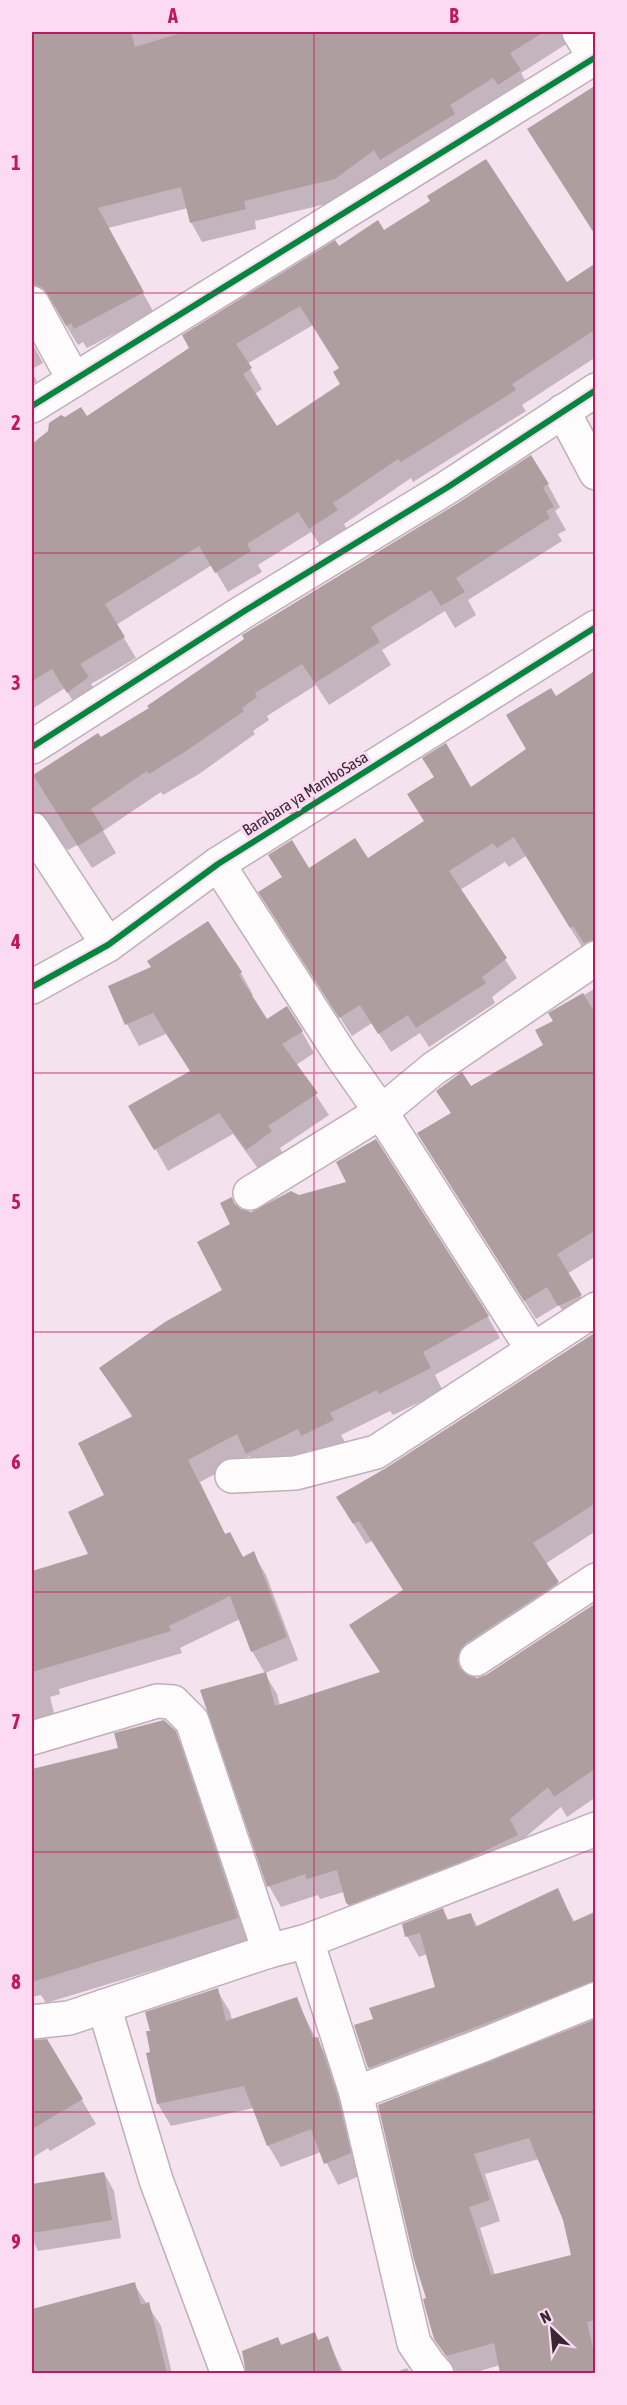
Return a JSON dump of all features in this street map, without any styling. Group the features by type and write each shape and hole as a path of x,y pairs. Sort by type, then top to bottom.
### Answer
{"street":[{"path":"32,406 595,57 579,32"},
{"path":"32,303 74,380"},
{"path":"32,747 246,610 448,487 596,390"},
{"path":"563,411 596,473"},
{"name":"Barabara ya MamboSasa","path":"32,987 108,945 218,864 596,627"},
{"path":"32,829 108,945"},
{"path":"218,864 341,1055 381,1112 532,1350"},
{"path":"250,1193 381,1112 433,1069 596,958"},
{"path":"232,1476 295,1473 376,1452 596,1309"},
{"path":"476,1659 596,1580"},
{"path":"32,1738 157,1701 173,1702 192,1721 269,1951"},
{"path":"32,2022 69,2018 269,1951 307,1941 596,1829"},
{"path":"307,1941 356,2093 414,2343 429,2365 438,2373"},
{"path":"356,2093 596,1999"},
{"path":"104,2006 156,2180 228,2373"}],"building":[{"path":"32,32 131,32 135,47 184,32 544,32 510,53 521,70 498,85 493,78 450,105 455,114 380,160 374,150 335,179 244,201 246,209 190,223 181,187 98,208 144,292 74,329 71,323 66,326 42,287 32,284"},
{"path":"596,85 596,236 527,129"},
{"path":"486,159 567,282 596,263 596,329 512,384 516,390 401,462 398,459 333,503 338,510 309,529 298,512 247,544 251,551 215,573 199,546 105,604 125,637 80,664 89,677 67,693 52,669 32,681 32,444 48,431 49,423 81,407 87,416 189,348 182,335 335,240 339,246 378,220 384,230 430,201 427,196","holes":["300,306 339,368 333,372 340,384 277,426 243,374 252,368 236,344"]},
{"path":"531,455 549,484 543,488 554,507 546,511 550,518 456,578 465,592 441,606 431,590 371,627 380,642 315,683 302,664 255,693 257,697 242,708 244,711 186,751 149,774 147,771 91,809 104,830 78,846 33,775 98,733 101,737 149,708 147,706 244,639 242,635 458,503"},
{"path":"596,670 596,939 584,943 573,926 570,928 514,837 497,848 493,843 449,871 507,958 482,977 486,983 416,1028 408,1015 378,1034 360,1005 339,1018 258,892 282,877 268,855 292,840 309,868 355,838 368,858 424,821 407,794 434,777 422,758 446,743 471,787 526,749 506,715 551,688 556,696"},
{"path":"208,921 242,972 239,975 267,1019 287,1006 303,1031 282,1044 318,1093 268,1126 272,1131 246,1150 219,1113 154,1150 128,1106 190,1071 153,1013 125,1025 108,986 151,967 147,961"},
{"path":"583,993 596,1015 596,1230 557,1254 582,1295 558,1306 547,1287 524,1301 417,1133 451,1113 436,1091 462,1072 471,1086 543,1045 535,1030 553,1021 548,1013"},
{"path":"376,1139 489,1316 423,1352 431,1368 379,1394 377,1390 330,1413 334,1420 301,1436 298,1429 246,1454 237,1434 188,1460 225,1534 230,1532 243,1557 254,1551 287,1637 251,1652 230,1596 169,1626 171,1631 32,1672 32,1571 88,1554 68,1512 104,1495 78,1443 133,1416 99,1368 165,1322 222,1290 197,1242 230,1224 220,1203 232,1197 234,1203 241,1209 251,1212 291,1191 299,1195 346,1182 336,1162"},
{"path":"596,1332 596,1503 533,1543 559,1582 466,1643 460,1650 457,1660 460,1669 467,1675 477,1678 486,1675 596,1603 596,1768 554,1797 548,1787 510,1819 518,1835 468,1859 349,1905 346,1903 337,1870 307,1879 305,1874 267,1887 200,1690 266,1672 275,1706 380,1672 349,1625 403,1590 359,1521 353,1524 336,1497 386,1468"},
{"path":"164,1720 176,1731 238,1918 32,1982 32,1769 118,1748 114,1733"},
{"path":"558,1888 573,1922 596,1912 596,1981 368,2068 354,2025 373,2019 369,2008 435,1987 420,1933 405,1937 402,1924 443,1908 447,1920 471,1913 475,1927"},
{"path":"218,1988 226,2021 297,1997 313,2038 318,2037 338,2098 351,2153 324,2164 311,2129 267,2146 244,2086 157,2104 146,2053 150,2052 146,2031 150,2031 145,2012"},
{"path":"596,2019 596,2320 587,2322 596,2362 596,2373 500,2373 494,2343 446,2356 434,2339 425,2307 423,2299 426,2298 414,2260 378,2105","holes":["529,2138 563,2220 571,2255 491,2275 469,2207 490,2200 474,2154"]},
{"path":"47,2039 83,2099 32,2129 32,2040"},
{"path":"104,2172 112,2220 32,2233 32,2184"},
{"path":"135,2282 141,2305 149,2302 167,2373 32,2373 32,2309"},
{"path":"315,2332 318,2340 328,2336 341,2373 246,2373 242,2351 278,2337 281,2345"}],"cycle path":[{"path":"32,406 596,57"},
{"path":"32,747 246,610 448,487 596,390"},
{"path":"32,987 108,945 218,864 596,627"}]}
